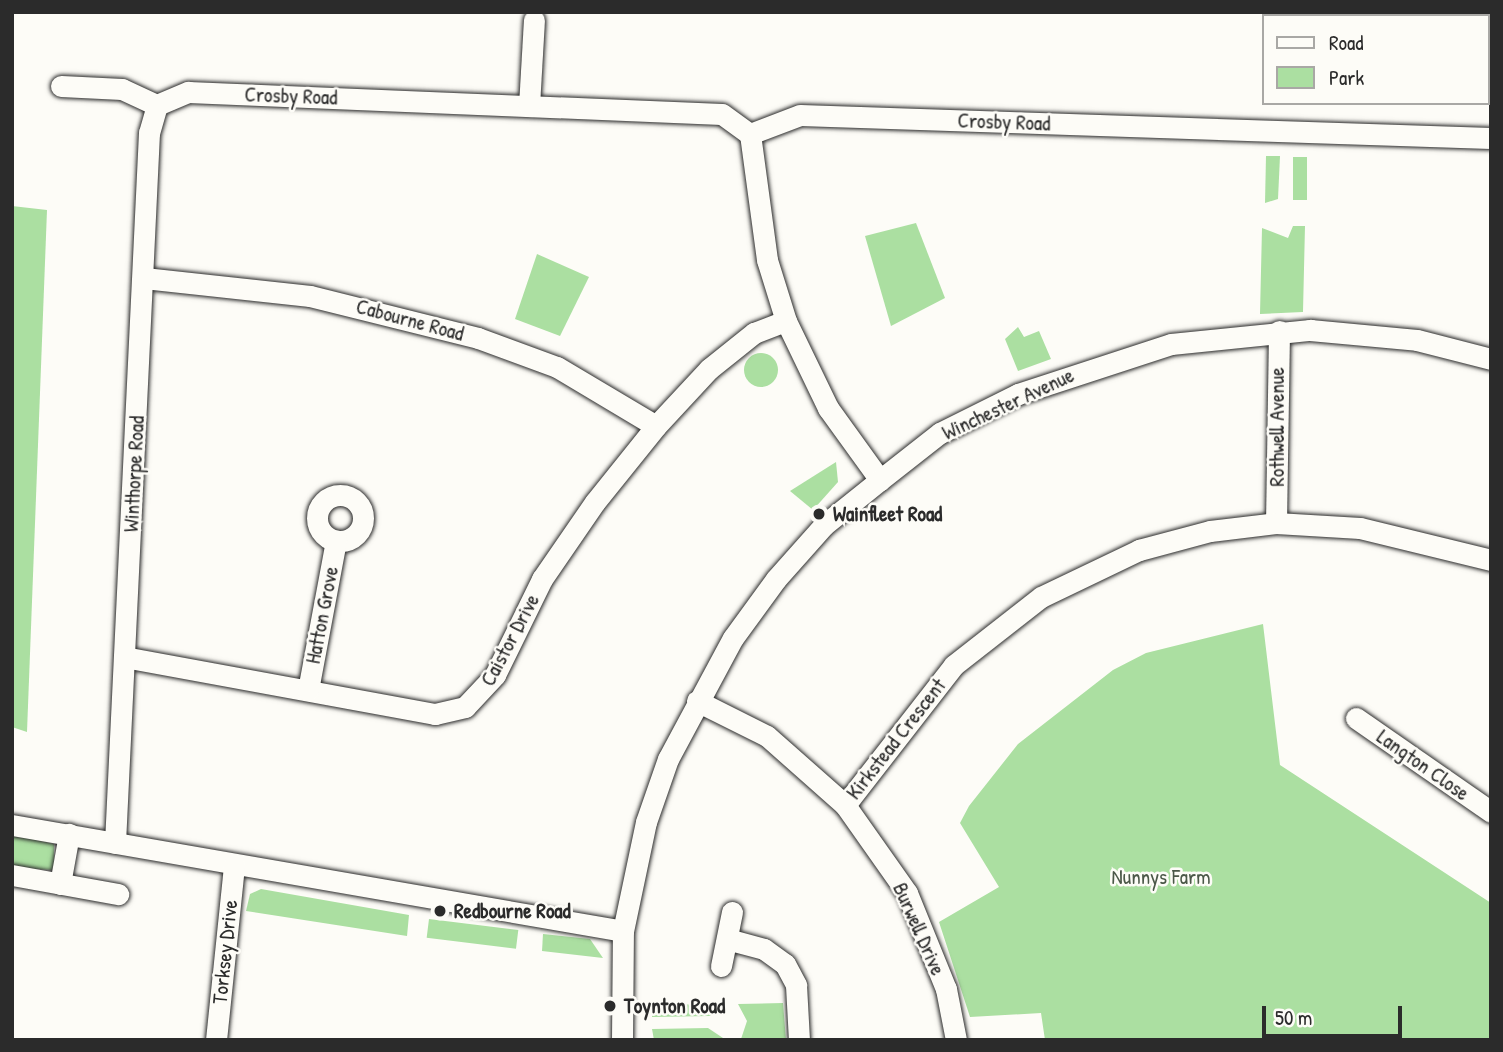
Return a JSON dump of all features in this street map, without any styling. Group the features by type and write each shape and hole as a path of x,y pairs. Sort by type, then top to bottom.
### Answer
{"street":[{"path":"528,106 534,20"},
{"path":"61,86 122,89 157,105"},
{"name":"Crosby Road","path":"157,105 187,92 722,114 750,134 800,116 1491,138"},
{"name":"Winthorpe Road","path":"115,843 149,133 157,105"},
{"path":"750,134 767,260 786,321 828,408 880,480"},
{"name":"Cabourne Road","path":"144,278 310,296 451,331 557,367 656,426"},
{"name":"Caistor Drive","path":"124,657 435,714 475,701 495,675 542,579 656,426 709,369 754,333 786,321"},
{"name":"Winchester Avenue","path":"622,1040 623,930 646,821 697,701 775,579 824,525 880,480 940,433 1088,368 1171,344 1279,331 1417,340 1491,359"},
{"name":"Rothwell Avenue","path":"1276,523 1279,331"},
{"name":"Kirkstead Crescent","path":"845,805 954,665 1041,597 1139,550 1210,531 1276,523 1360,528 1491,560"},
{"name":"Hatton Grove","path":"308,690 336,541"},
{"name":"Burwell Drive","path":"697,701 768,736 845,805 907,893 946,989 956,1040"},
{"name":"Langton Close","path":"1356,718 1491,812"},
{"path":"12,825 623,930"},
{"path":"60,884 69,834"},
{"name":"Torksey Drive","path":"216,1040 234,865"},
{"path":"12,875 118,894"},
{"path":"721,966 732,912"},
{"path":"726,939 764,949 785,964 796,985 799,1040"}],"green space":[{"path":"1266,156 1280,156 1278,199 1265,203"},
{"path":"1293,157 1307,157 1307,200 1293,200"},
{"path":"12,206 47,210 27,732 12,727"},
{"path":"916,223 945,298 891,326 865,236"},
{"path":"1293,226 1305,226 1303,312 1260,314 1262,228 1288,238"},
{"path":"537,254 589,277 560,336 515,319"},
{"path":"1018,327 1024,337 1039,331 1051,359 1018,371 1005,339"},
{"path":"761,353 773,358 778,370 773,382 761,387 749,382 744,370 749,358"},
{"path":"836,462 838,482 813,510 790,491"},
{"name":"Nunnys Farm","path":"1263,624 1280,765 1491,903 1491,1040 1045,1040 1041,1013 970,1017 939,922 999,887 960,823 969,806 1018,744 1113,670 1146,653"},
{"path":"12,834 54,844 54,870 12,868"},
{"path":"261,889 409,915 407,936 246,911 250,894"},
{"path":"429,919 518,930 516,949 427,938"},
{"path":"543,934 590,939 603,958 542,951"},
{"path":"783,1003 786,1040 741,1039 747,1021 738,1004"},
{"path":"652,1004 722,1005 710,1016 652,1017"},
{"path":"708,1028 723,1038 654,1040 652,1029"}],"place":[{"name":"Wainfleet Road","path":"819,514"},
{"name":"Redbourne Road","path":"440,911"},
{"name":"Toynton Road","path":"610,1006"}]}
